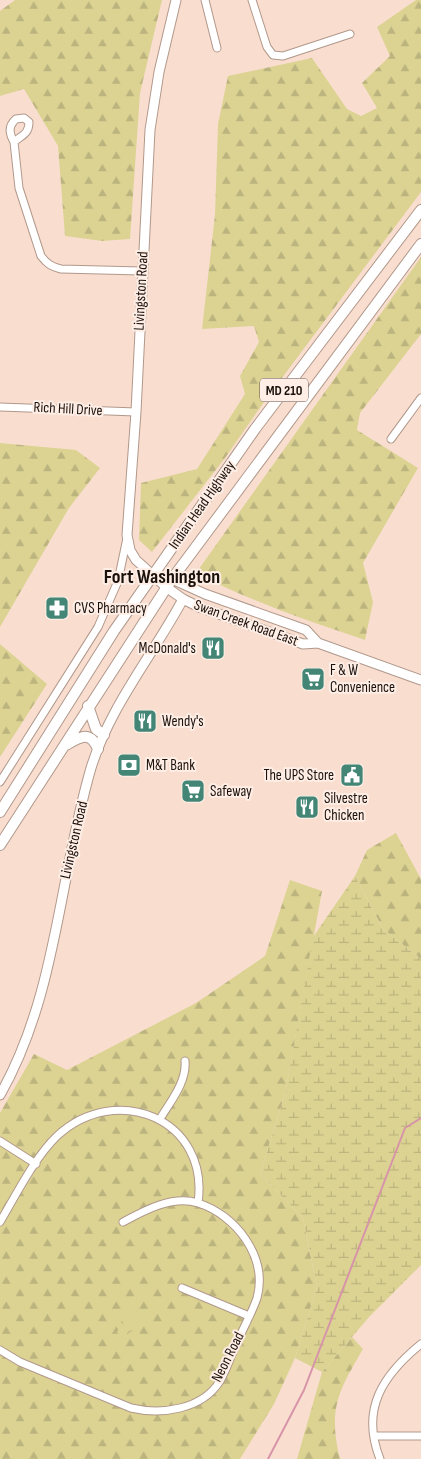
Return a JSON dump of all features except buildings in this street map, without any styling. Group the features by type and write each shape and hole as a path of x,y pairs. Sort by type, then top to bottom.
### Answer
{"highway":[{"name":"Indian Head Highway","path":"0,812 114,631 255,429 421,210"},
{"name":"Indian Head Highway","path":"0,845 169,583 421,244"},
{"path":"88,706 94,725 104,735"},
{"path":"63,747 82,736 86,736 95,742 98,748"}],"main road":[{"name":"Livingston Road","path":"154,575 136,560 130,550 127,536 136,412 141,272 150,130 159,72 176,0"},
{"name":"Swan Creek Road East","path":"154,575 169,583 306,630 318,643"},
{"name":"Swan Creek Road East","path":"169,583 183,599 199,607 303,644 318,643 421,680"},
{"name":"Livingston Road","path":"0,1095 20,1058 38,1007 82,803 98,748 118,707 183,599"}],"street":[{"path":"204,0 217,48"},
{"path":"252,0 268,47 273,55 283,56 350,34"},
{"path":"14,142 18,188 41,256 46,262 61,269 141,272"},
{"path":"391,439 418,409 421,398"},
{"name":"Rich Hill Drive","path":"0,407 136,412"},
{"path":"0,782 98,626 118,581 127,536"},
{"path":"160,1119 182,1082 186,1071 185,1061"},
{"path":"0,1222 36,1164 56,1137 71,1126 95,1115 113,1110 132,1110 160,1119 179,1133 197,1165 200,1189 198,1203"},
{"path":"0,1141 36,1164"},
{"name":"Neon Road","path":"0,1350 20,1362 131,1408 145,1411 166,1411 194,1404 219,1382 257,1297 258,1277 254,1254 242,1233 224,1216 198,1203 172,1202 156,1206 123,1222"},
{"path":"182,1288 248,1316"},
{"path":"380,1459 374,1436 373,1413 376,1398 387,1378 403,1359 421,1344"},
{"path":"374,1436 421,1436"}],"green space":[{"path":"15,0 162,0 140,93 130,239 102,241 65,236 58,146 24,89 0,96 0,11"},
{"path":"416,0 421,0 421,192 264,402 225,458 152,552 139,540 141,483 197,469 245,394 240,376 259,342 254,326 202,329 215,215 218,124 228,76 312,58 347,109 361,116 377,108 362,83 390,56 377,27"},
{"path":"421,257 421,334 360,413 357,430 418,468 363,563 373,602 365,640 258,601 196,573"},
{"path":"0,443 76,450 100,468 69,508 0,627"},
{"path":"0,644 47,684 0,757"},
{"path":"396,833 421,879 421,959 383,929 355,876 367,850"},
{"path":"355,876 383,929 421,959 421,1265 370,1316 322,1372 295,1358 317,1287 303,1218 260,1174 285,1094 313,937"},
{"path":"290,880 322,891 285,1094 260,1174 303,1218 317,1287 295,1358 274,1404 240,1459 0,1459 0,1113 34,1054 67,1070 196,1003 265,956"},
{"path":"125,1312 132,1315 137,1324 134,1330 125,1336 117,1333"},
{"path":"352,1337 363,1349 347,1377 335,1414 340,1459 297,1459 322,1372"}],"waterway":[{"path":"268,1459 304,1390 405,1128 421,1118"}],"place":[{"name":"CVS Pharmacy","path":"57,608"},
{"name":"McDonald's","path":"213,648"},
{"name":"F & W Convenience","path":"313,679"},
{"name":"Wendy's","path":"145,721"},
{"name":"M&T Bank","path":"129,765"},
{"name":"The UPS Store","path":"352,775"},
{"name":"Safeway","path":"193,791"},
{"name":"Silvestre Chicken","path":"307,807"}],"district":[{"name":"Fort Washington","path":"162,577"}]}
